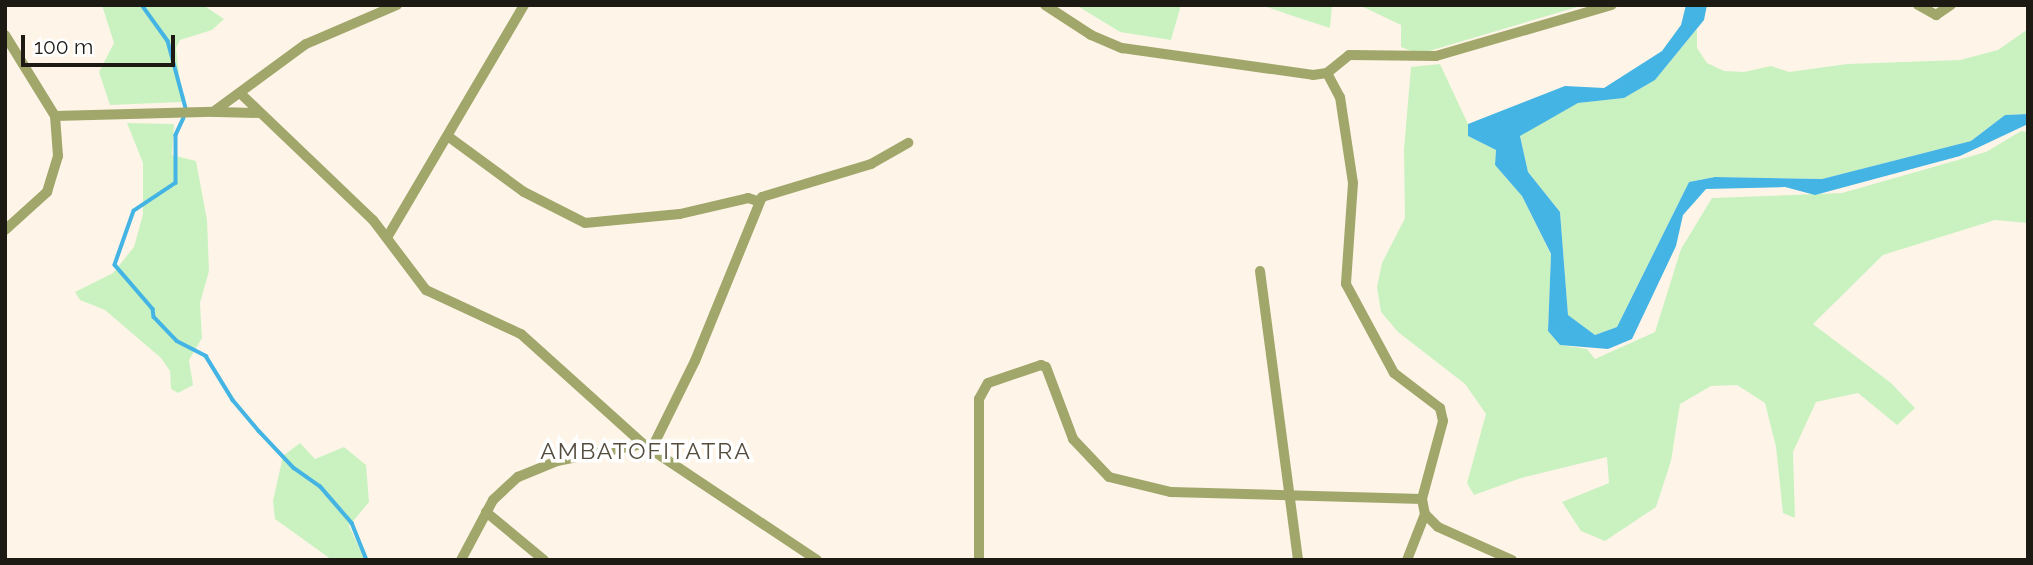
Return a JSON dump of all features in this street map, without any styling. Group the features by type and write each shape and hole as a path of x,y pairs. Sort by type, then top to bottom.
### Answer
{"street":[{"path":"213,112 306,44 397,5"},
{"path":"388,236 449,137 524,5"},
{"path":"1045,5 1091,35 1122,48 1240,68 1327,74 1349,55 1436,56 1612,5"},
{"path":"1918,5 1936,15 1951,5"},
{"path":"5,35 55,116 58,156 47,192 5,230"},
{"path":"1327,74 1340,97 1353,183 1346,284 1394,373 1440,408 1443,421 1422,499 1425,514 1407,560"},
{"path":"241,94 259,113 278,125 388,236 426,290 521,334 647,446 817,560"},
{"path":"55,116 259,113"},
{"path":"449,137 524,192 585,223 680,214 748,198 758,201"},
{"path":"647,446 695,361 758,201 773,193 871,164 908,143"},
{"path":"1260,271 1298,560"},
{"path":"979,560 979,399 988,383 1041,365 1046,367 1073,439 1109,477 1171,492 1422,499"},
{"path":"461,560 494,500 528,473 557,461 647,446"},
{"path":"486,512 544,560"},
{"path":"1425,514 1438,527 1512,560"}],"green space":[{"path":"102,5 203,5 224,19 212,30 180,40 176,48 182,102 110,105 99,72 114,43"},
{"path":"1076,5 1181,5 1171,40 1120,32"},
{"path":"1261,5 1332,5 1330,28 1296,17"},
{"path":"1359,5 1584,5 1419,54 1401,47 1401,25"},
{"path":"1697,29 1697,48 1707,63 1724,71 1744,72 1771,66 1789,72 1847,64 1960,60 1998,50 2028,29 2028,114 2005,115 1971,141 1822,179 1715,177 1689,182 1617,327 1595,335 1568,315 1560,212 1528,172 1520,135 1578,103 1624,98 1655,80"},
{"path":"1440,64 1468,124 1468,136 1496,150 1495,165 1522,196 1551,255 1548,331 1560,345 1587,349 1595,359 1655,332 1681,249 1712,198 1842,193 1986,152 2021,131 2028,132 2028,223 1995,220 1883,255 1813,324 1891,383 1915,408 1897,425 1858,393 1816,402 1793,452 1795,518 1783,513 1776,447 1765,403 1737,385 1711,386 1680,404 1671,461 1656,507 1605,541 1581,531 1562,502 1609,483 1607,457 1521,478 1474,495 1467,483 1486,414 1465,384 1398,332 1381,312 1377,287 1382,263 1405,218 1404,149 1411,67"},
{"path":"127,123 174,124 172,155 196,161 207,220 209,271 200,303 202,338 189,360 193,385 178,393 171,389 170,371 161,358 105,310 80,300 75,292 113,273 134,247 143,214 143,163"},
{"path":"300,443 315,459 344,447 366,465 369,502 349,526 365,560 332,560 275,519 273,501 283,456"}],"water":[{"path":"1686,5 1707,5 1704,20 1655,80 1624,98 1578,103 1520,136 1528,172 1560,212 1568,315 1595,335 1617,327 1689,182 1715,177 1822,179 1971,141 2005,115 2028,114 2028,124 1960,156 1815,195 1785,187 1706,189 1683,215 1676,246 1632,339 1608,349 1560,345 1548,331 1551,254 1522,196 1495,165 1496,150 1468,136 1468,124 1565,86 1604,88 1662,51 1681,25"}],"waterway":[{"path":"142,5 168,41 186,108"},
{"path":"184,118 176,135 176,183 134,211 115,265 153,309 154,317 177,341 206,356 233,400 259,431 294,468 320,486 352,523 367,560"}],"district":[{"name":"AMBATOFITATRA","path":"646,451"}]}
